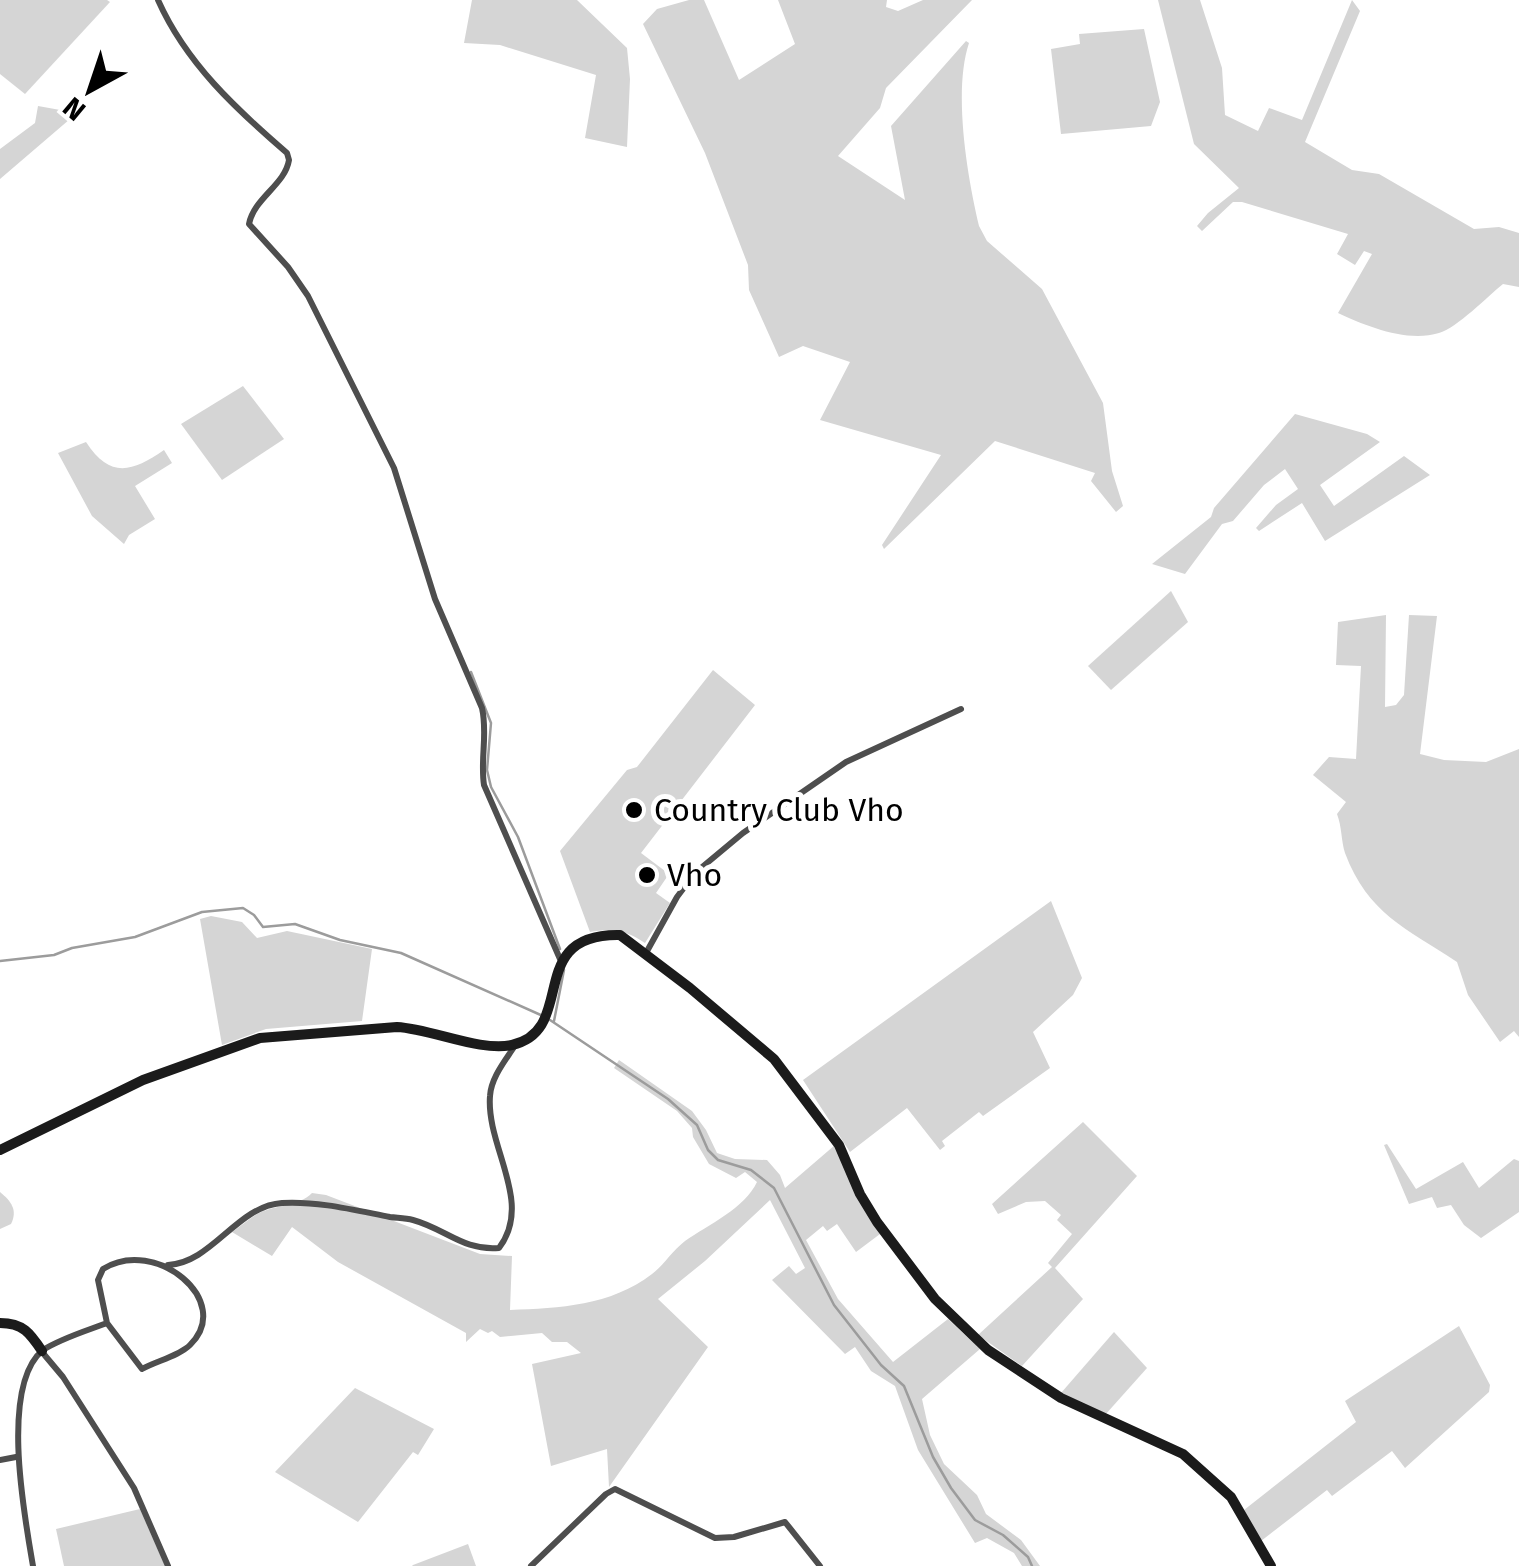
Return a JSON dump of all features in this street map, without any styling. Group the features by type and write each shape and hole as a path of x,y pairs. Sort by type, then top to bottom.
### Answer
{"street":[{"path":"158,0 199,67 224,98 290,160 286,172 254,210 249,224 308,296 394,468 435,599 482,708 486,726 484,785 560,960"},
{"path":"646,953 677,897 696,873 743,833 846,762 961,709"},
{"path":"0,1150 143,1080 260,1038 420,1028 496,1047 516,1045 532,1035 544,1017 560,960 576,945 620,935 774,1059 839,1145 860,1194 882,1230 935,1300 988,1350 1061,1398 1183,1454 1231,1497 1271,1566"},
{"path":"167,1265 198,1295 203,1313 200,1331 189,1346 142,1369 108,1323 98,1280 102,1269 123,1260 186,1264 249,1217 272,1205 356,1209 413,1220 478,1250 499,1248 509,1234 515,1214 491,1118 490,1092 516,1045"},
{"path":"0,1323 14,1323 26,1329 62,1377 134,1488 168,1566"},
{"path":"33,1566 16,1457 18,1394 26,1368 42,1351 108,1323"},
{"path":"0,1460 16,1457"},
{"path":"530,1566 615,1489 716,1538 734,1537 785,1522 820,1566"}],"shaded area":[{"path":"0,0 110,2 25,94 0,74"},
{"path":"472,0 577,0 627,48 627,147 585,138 596,75 500,45 464,43"},
{"path":"704,0 739,80 795,44 778,0 887,0 886,7 898,11 923,0 972,0 886,88 880,108 838,156 905,200 891,126 966,41 969,43 962,109 966,158 979,226 987,241 1042,289 1103,403 1112,471 1123,506 1116,512 1091,481 1095,473 995,441 884,549 882,545 941,455 820,420 850,362 803,346 779,357 749,290 748,265 705,153 643,24 657,9"},
{"path":"1158,0 1200,0 1222,68 1225,115 1258,131 1269,108 1302,120 1352,0 1360,11 1305,142 1352,170 1379,174 1474,229 1499,227 1519,233 1519,287 1503,284 1439,333 1400,334 1338,313 1372,254 1364,251 1355,265 1337,254 1348,234 1242,202 1233,202 1202,231 1197,226 1208,213 1239,188 1194,144"},
{"path":"1144,29 1160,102 1151,126 1061,134 1051,49 1080,44 1079,34"},
{"path":"38,106 77,113 0,179 0,149 35,123"},
{"path":"243,386 284,439 222,480 181,424"},
{"path":"1295,414 1367,434 1380,442 1320,485 1334,506 1404,456 1430,475 1325,541 1302,503 1259,531 1256,528 1276,505 1298,489 1285,469 1264,485 1233,521 1222,524 1185,574 1152,564 1211,517 1214,508"},
{"path":"86,442 113,467 132,467 164,450 172,463 135,486 155,519 129,535 124,544 92,516 58,453"},
{"path":"1171,591 1188,622 1111,690 1088,666"},
{"path":"1386,615 1385,707 1396,705 1404,695 1409,615 1437,616 1420,754 1444,760 1486,762 1519,749 1519,1037 1514,1031 1500,1042 1468,995 1457,962 1390,918 1365,891 1344,848 1337,814 1346,802 1313,775 1329,757 1356,759 1361,666 1336,665 1338,622"},
{"name":"Country Club Vho","path":"713,670 755,705 641,853 669,874 656,893 670,903 645,943 619,931 590,932 560,851 627,770 637,767"},
{"path":"1051,901 1082,978 1073,995 1033,1032 1050,1068 983,1116 979,1112 942,1141 945,1146 940,1150 907,1108 850,1152 803,1080"},
{"path":"211,916 242,922 257,938 287,931 372,949 362,1021 266,1029 222,1045 200,919"},
{"path":"619,1060 692,1111 717,1153 735,1159 767,1160 785,1188 835,1145 859,1200 880,1234 856,1252 837,1224 827,1231 823,1226 806,1240 838,1299 893,1362 948,1319 980,1349 922,1399 930,1435 944,1464 977,1495 986,1514 1021,1540 1040,1566 1022,1566 1014,1553 987,1538 975,1543 918,1450 895,1386 871,1371 855,1347 845,1354 772,1280 789,1266 796,1274 805,1268 770,1200 658,1299 708,1347 609,1487 607,1449 551,1466 532,1364 581,1353 567,1342 552,1342 542,1333 500,1337 480,1329 466,1342 466,1333 338,1262 292,1227 272,1256 232,1232 266,1210 300,1201 312,1193 326,1195 480,1254 512,1256 510,1310 566,1306 619,1293 652,1274 685,1241 735,1208 757,1182 745,1172 736,1178 709,1164 692,1128 677,1111 614,1068"},
{"path":"1083,1122 1137,1176 1055,1268 1083,1299 1022,1366 978,1335 1052,1267 1048,1263 1072,1234 1057,1220 1061,1215 1045,1201 1026,1202 998,1214 992,1204"},
{"path":"1387,1144 1416,1189 1463,1162 1479,1188 1514,1159 1519,1161 1519,1212 1481,1238 1464,1225 1451,1205 1437,1208 1432,1197 1409,1204 1384,1145"},
{"path":"0,1192 10,1202 14,1214 11,1224 0,1229"},
{"path":"1459,1326 1490,1385 1489,1392 1405,1468 1392,1451 1332,1496 1327,1490 1261,1541 1244,1510 1356,1422 1345,1401"},
{"path":"1114,1332 1147,1368 1105,1415 1061,1393"},
{"path":"355,1388 434,1429 418,1455 413,1452 358,1522 275,1472"},
{"path":"140,1509 165,1566 64,1566 56,1529"},
{"path":"468,1544 476,1566 412,1566 413,1565"}],"waterway":[{"path":"471,672 491,723 487,770 491,787 518,837 560,949"},
{"path":"0,961 54,955 135,937 202,912 243,908 263,927 295,924 340,940 401,953 543,1016"},
{"path":"554,1021 564,970"},
{"path":"550,1020 668,1099 697,1125 708,1150 718,1160 751,1170 774,1188 834,1305 881,1365 904,1386 933,1457 951,1488 975,1520 1003,1535 1028,1557 1032,1566"}],"place":[{"name":"Country Club Vho","path":"634,810"},
{"name":"Vho","path":"647,875"}]}
